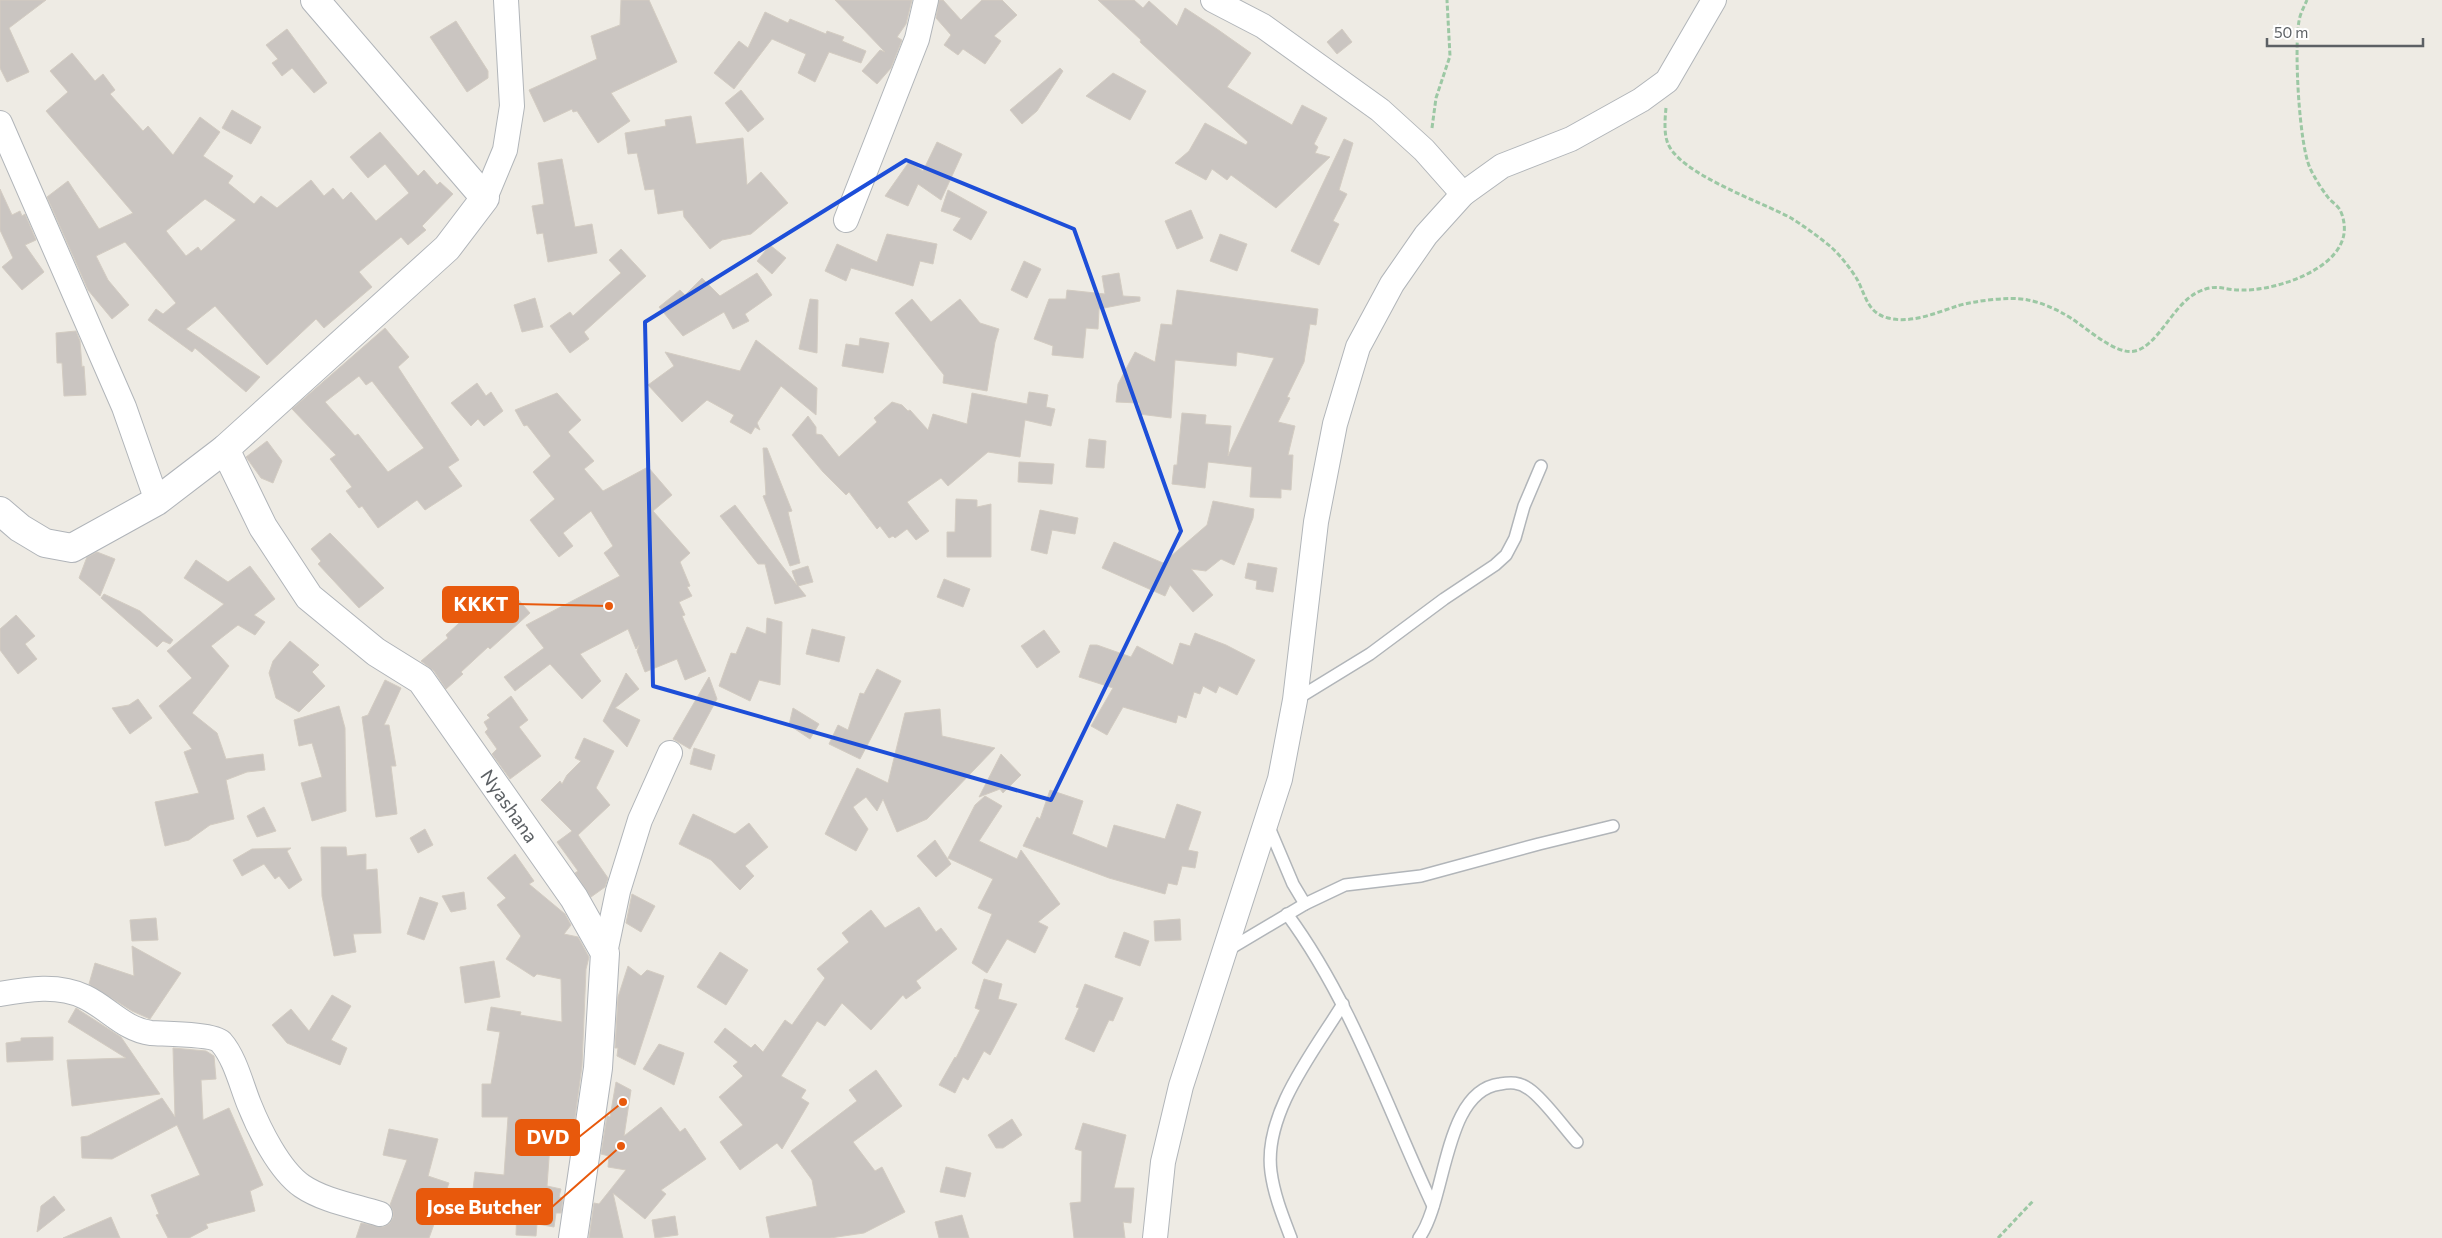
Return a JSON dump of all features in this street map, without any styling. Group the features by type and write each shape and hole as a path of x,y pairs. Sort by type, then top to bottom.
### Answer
{"street":[{"path":"315,0 485,198"},
{"path":"0,511 20,528 45,543 72,548 157,502 225,449 447,248 485,198 505,150 512,106 506,0"},
{"path":"846,220 917,39 926,0"},
{"path":"1213,0 1263,26 1380,110 1433,161 1463,194"},
{"path":"1155,1238 1163,1162 1180,1086 1280,779 1295,700 1316,522 1335,424 1358,347 1392,284 1426,235 1463,194 1502,166 1571,139 1641,100 1667,82 1714,0"},
{"path":"0,123 124,407 157,502"},
{"name":"Nyashana","path":"225,449 263,528 309,597 376,652 421,680 569,890 605,954"},
{"path":"573,1238 598,1068 605,954 618,891 640,820 670,753"},
{"path":"0,994 29,989 57,989 85,996 116,1018 144,1032 178,1036 210,1036 219,1040 237,1074 255,1119 282,1164 302,1186 330,1198 380,1214"}],"lane":[{"path":"1295,700 1370,654 1444,599 1495,565 1506,555 1515,538 1524,506 1541,466"},
{"path":"1267,821 1293,884 1304,904"},
{"path":"1225,952 1304,904 1345,885 1421,876 1613,826"},
{"path":"1287,914 1310,946 1343,1004 1433,1206"},
{"path":"1291,1238 1271,1172 1272,1139 1280,1111 1343,1004"},
{"path":"1419,1238 1433,1206 1462,1111 1476,1094 1492,1085 1514,1082 1530,1089 1578,1142"}],"path":[{"path":"1433,161 1432,127 1436,98 1450,56 1448,0"},
{"path":"1667,82 1667,142 1679,159 1742,196 1790,218 1833,248 1858,280 1865,300 1878,315 1891,319 1917,317 1939,313 1968,304 2008,299 2028,300 2064,314 2109,344 2126,352 2137,351 2148,344 2169,318 2195,293 2216,286 2240,290 2272,287 2288,281 2320,268 2336,252 2345,235 2341,210 2326,196 2309,166 2302,131 2297,59 2299,19 2307,0"},
{"path":"1998,1238 2033,1201"}],"highlighted area":[{"path":"906,160 1074,229 1181,531 1051,800 653,686 645,322"}],"building":[{"path":"0,0 46,0 9,28 29,72 7,82 0,68"},
{"path":"621,0 649,0 677,62 611,93 630,121 598,143 577,111 573,112 572,109 544,122 529,90 597,59 591,36 620,25"},
{"path":"835,0 912,0 906,24 897,37 902,40 891,68 877,84 862,71 880,50 885,52"},
{"path":"939,0 943,0 961,20 982,0 1002,0 1017,15 994,36 1001,41 985,64 963,49 958,55 944,45 951,35 936,18"},
{"path":"1098,0 1134,0 1143,8 1149,1 1177,26 1185,8 1217,29 1251,53 1227,87 1292,125 1302,105 1327,118 1314,144 1318,147 1315,153 1330,157 1276,208 1231,175 1227,180 1212,169 1206,180 1175,163 1189,151 1205,123 1246,145 1248,142 1140,42 1141,40"},
{"path":"765,12 788,23 790,19 826,34 827,31 844,37 842,41 866,51 861,63 829,52 815,82 798,73 806,54 772,39 734,89 714,73 739,41 748,48"},
{"path":"456,21 488,71 488,78 467,92 430,37"},
{"path":"287,29 327,83 314,93 292,68 282,76 272,63 278,59 266,45"},
{"path":"1342,29 1352,42 1337,54 1327,42"},
{"path":"72,53 95,81 103,74 115,90 110,94 143,131 148,126 173,155 200,117 220,132 203,156 233,176 228,183 254,204 261,196 277,208 311,180 324,196 333,188 343,200 351,192 376,221 409,193 385,164 368,178 350,157 380,132 418,176 424,170 437,185 440,182 453,194 422,226 426,230 408,245 401,237 359,272 372,287 324,328 316,319 267,365 215,306 186,329 260,377 246,392 195,348 192,352 148,320 156,309 163,314 176,303 125,242 96,256 108,280 129,305 112,319 88,290 47,197 68,181 99,229 133,213 46,111 68,92 50,71","holes":["205,199 236,220 201,251 198,247 186,256 166,231"]},
{"path":"1060,68 1063,71 1037,111 1022,124 1010,110"},
{"path":"1113,73 1146,91 1130,120 1086,96"},
{"path":"741,90 764,119 748,132 725,103"},
{"path":"232,110 261,127 251,144 222,128"},
{"path":"691,116 696,144 743,138 747,185 761,172 788,203 751,234 722,240 710,249 684,217 683,210 658,214 654,189 645,190 637,153 628,154 625,133 666,126 665,120"},
{"path":"1344,139 1353,143 1339,190 1347,194 1333,221 1339,224 1319,265 1291,251"},
{"path":"937,142 962,154 941,200 918,184 908,206 885,196 909,162 923,171"},
{"path":"562,159 575,227 592,224 597,253 548,262 543,233 537,234 532,206 544,204 538,163"},
{"path":"0,189 12,215 20,211 22,216 25,214 36,240 25,245 44,272 22,290 2,267 13,258 0,230"},
{"path":"948,190 987,212 971,240 953,230 961,218 941,211"},
{"path":"1191,210 1203,238 1177,249 1165,221"},
{"path":"887,234 937,244 933,264 920,261 913,286 851,268 846,281 825,271 837,244 877,262"},
{"path":"1220,234 1247,244 1237,271 1210,261"},
{"path":"770,245 786,258 772,274 757,261"},
{"path":"621,249 646,276 584,332 589,339 570,353 550,326 570,312 573,316 621,273 609,260"},
{"path":"1024,261 1041,269 1027,298 1011,290"},
{"path":"757,273 772,295 745,314 749,321 733,329 724,312 683,336 659,307 680,290 685,295 702,278 720,296"},
{"path":"1119,273 1123,296 1140,297 1140,301 1099,309 1098,329 1086,328 1083,358 1052,355 1053,346 1034,339 1049,299 1066,299 1067,290 1105,294 1102,276"},
{"path":"1177,290 1318,309 1316,325 1310,324 1304,362 1287,397 1290,398 1278,422 1295,426 1288,455 1293,455 1291,490 1281,489 1281,498 1250,497 1252,467 1208,462 1205,488 1172,484 1174,465 1177,465 1182,413 1206,415 1205,424 1231,426 1228,456 1274,358 1237,352 1236,366 1175,360 1171,418 1139,414 1139,403 1116,402 1118,384 1135,352 1155,362 1161,324 1172,325"},
{"path":"535,298 543,327 522,332 514,305"},
{"path":"810,299 818,300 817,353 799,349"},
{"path":"912,299 931,322 960,299 980,323 999,329 987,391 943,383 944,375 895,313"},
{"path":"385,328 409,357 398,367 459,460 448,467 462,486 425,510 417,500 378,528 362,506 359,508 346,491 352,487 330,459 336,455 292,409","holes":["359,376 366,385 372,381 424,448 388,472 358,434 355,436 325,402"]},
{"path":"76,331 80,341 82,367 84,366 86,395 64,396 62,363 57,363 56,333"},
{"path":"860,338 889,343 883,373 842,366 846,344 859,346"},
{"path":"756,340 817,388 816,415 781,386 757,423 760,430 755,427 751,434 730,422 734,415 707,400 682,422 648,385 674,366 665,352 740,371"},
{"path":"477,383 486,396 491,392 503,411 484,426 478,419 471,426 451,403"},
{"path":"1029,392 1048,395 1046,407 1055,409 1051,426 1025,420 1020,457 988,452 948,486 941,478 907,502 929,531 916,540 907,529 895,538 893,536 889,538 880,526 877,529 849,492 846,495 823,472 792,435 808,416 816,427 816,434 822,435 839,457 877,422 874,418 892,402 902,405 908,411 910,410 928,430 933,414 967,424 972,393 1027,404"},
{"path":"557,393 581,420 568,432 594,461 584,469 603,491 648,467 672,495 653,511 690,553 680,562 690,586 687,587 692,596 679,602 685,615 682,616 706,671 685,680 677,659 645,672 637,651 639,645 636,649 628,629 580,654 601,681 582,699 550,664 515,691 504,677 544,648 526,625 620,576 604,553 613,546 591,511 563,533 573,546 559,557 530,520 555,499 533,472 551,456 527,425 524,426 515,410"},
{"path":"1089,439 1106,441 1104,468 1086,467"},
{"path":"267,441 282,461 273,483 261,478 246,457"},
{"path":"763,448 767,448 792,511 788,512 800,563 790,566 763,496 766,495"},
{"path":"1019,462 1054,464 1052,484 1018,482"},
{"path":"956,499 977,500 977,507 991,504 991,557 947,557 947,532 955,532"},
{"path":"1213,501 1254,509 1253,518 1234,565 1221,559 1206,571 1191,569 1213,595 1193,612 1170,585 1165,596 1102,568 1114,542 1163,563 1207,525"},
{"path":"735,505 797,585 792,571 808,566 813,582 798,586 806,596 775,604 765,564 758,564 720,516"},
{"path":"1040,510 1078,518 1075,534 1052,530 1047,554 1031,550"},
{"path":"330,533 384,588 359,608 318,564 321,561 311,549"},
{"path":"97,552 115,559 100,596 79,578 87,557"},
{"path":"196,560 228,582 250,566 275,599 254,615 265,622 255,635 238,625 211,646 229,666 192,713 217,733 226,759 263,754 265,770 247,772 226,780 234,819 210,825 189,840 165,846 155,802 199,793 184,752 192,749 159,706 192,678 167,651 224,604 184,578"},
{"path":"1248,563 1277,568 1273,592 1256,589 1257,581 1245,578"},
{"path":"944,579 970,589 963,607 937,597"},
{"path":"509,589 530,613 490,649 488,647 446,689 434,671 421,661 448,638 446,635 470,613 477,614 486,606 488,608"},
{"path":"104,594 140,611 173,640 170,644 163,641 157,647 101,598"},
{"path":"16,615 35,636 25,644 37,659 18,674 0,650 0,629"},
{"path":"767,618 782,622 780,685 759,680 750,701 719,686 731,653 736,654 747,627 766,634"},
{"path":"812,629 845,637 839,662 806,654"},
{"path":"1044,630 1060,652 1037,668 1021,646"},
{"path":"1195,633 1226,645 1255,660 1237,695 1219,686 1216,693 1203,686 1200,694 1194,692 1186,718 1178,715 1176,723 1123,707 1107,735 1091,726 1113,688 1079,677 1090,645 1097,645 1131,657 1137,646 1173,665 1180,643 1190,646"},
{"path":"290,641 319,665 312,672 325,686 299,712 276,698 269,673 273,661"},
{"path":"877,669 901,681 860,759 829,744 838,725 848,730 860,693 864,694"},
{"path":"626,673 639,689 615,708 640,720 627,747 603,721"},
{"path":"709,677 717,699 690,749 673,739"},
{"path":"385,680 401,688 384,725 389,725 396,766 391,766 397,814 376,817 362,717 368,715"},
{"path":"511,696 528,720 519,727 541,756 510,779 492,754 497,749 485,732 488,729 484,722 490,718 487,715"},
{"path":"138,699 152,718 130,734 112,708 129,705"},
{"path":"339,706 345,728 346,811 312,821 301,783 322,777 312,743 299,746 294,720"},
{"path":"793,708 819,724 810,739 789,725"},
{"path":"940,709 942,736 995,748 927,819 897,832 883,799 877,811 866,797 853,807 868,829 856,851 825,834 857,768 888,783 905,713"},
{"path":"584,738 614,751 596,788 610,805 578,835 608,878 605,887 591,897 575,873 578,871 557,842 572,831 541,800 560,781 562,784 567,775 581,761 575,758"},
{"path":"694,748 715,755 711,770 690,764"},
{"path":"1001,754 1021,775 1003,793 1000,789 979,797"},
{"path":"1050,790 1083,801 1072,834 1107,848 1114,825 1165,839 1177,804 1201,812 1188,850 1198,852 1195,868 1182,866 1177,885 1168,883 1165,894 1109,878 1023,846 1037,817 1040,819"},
{"path":"985,796 1002,806 979,841 1017,859 1021,850 1060,904 1038,922 1048,927 1035,953 1007,939 987,973 972,963 992,914 978,908 993,879 948,858 975,805"},
{"path":"264,807 276,831 257,837 247,816"},
{"path":"693,814 735,834 749,823 768,847 745,866 754,876 740,890 711,860 679,844"},
{"path":"425,829 433,845 418,853 410,838"},
{"path":"935,840 951,864 936,877 917,856"},
{"path":"321,847 346,847 347,856 366,854 366,870 377,869 381,933 353,934 356,952 334,956 322,896"},
{"path":"291,848 287,851 302,880 289,889 279,876 275,879 264,864 242,876 233,860 252,849"},
{"path":"515,854 534,881 529,884 565,914 571,925 564,934 578,937 589,957 586,969 582,1066 573,1132 551,1130 547,1186 561,1189 559,1197 563,1198 561,1213 556,1213 554,1227 537,1224 536,1236 516,1235 517,1204 472,1198 475,1172 504,1175 508,1117 482,1117 482,1084 491,1084 500,1032 487,1030 491,1007 521,1012 520,1015 562,1022 561,979 537,974 534,977 506,959 521,936 497,905 506,898 487,878"},
{"path":"464,892 466,909 451,912 442,896"},
{"path":"632,894 655,906 641,932 626,923"},
{"path":"420,897 438,903 424,940 407,934"},
{"path":"919,907 936,932 941,928 957,949 916,981 921,988 906,999 903,995 871,1030 842,1003 825,1026 817,1021 781,1076 806,1090 801,1098 809,1103 782,1149 777,1143 740,1170 720,1142 743,1125 719,1097 743,1076 733,1066 738,1062 714,1042 725,1028 751,1048 755,1044 763,1052 785,1020 792,1025 825,978 817,969 849,942 842,933 871,910 885,928"},
{"path":"156,918 158,940 132,941 130,920"},
{"path":"1180,919 1181,940 1155,941 1154,921"},
{"path":"1124,932 1149,941 1140,966 1115,957"},
{"path":"132,946 181,973 150,1019 132,1011 89,984 95,963 134,976"},
{"path":"720,952 748,970 726,1005 697,987"},
{"path":"494,961 500,997 465,1003 460,967"},
{"path":"628,966 641,976 647,970 664,976 635,1065 617,1056 618,1048 615,1048 618,997"},
{"path":"984,979 1002,984 998,999 1017,1004 990,1055 984,1051 968,1080 963,1077 955,1093 939,1085 956,1058 980,1010 975,1008"},
{"path":"1085,984 1123,998 1113,1021 1109,1020 1094,1052 1065,1039 1079,1008 1076,1007"},
{"path":"332,995 351,1006 331,1040 347,1048 340,1065 287,1043 272,1025 291,1009 309,1031"},
{"path":"76,1008 121,1037 160,1094 72,1106 67,1060 126,1058 68,1022"},
{"path":"53,1037 53,1060 7,1062 6,1043 21,1041 21,1038"},
{"path":"659,1044 684,1053 674,1085 643,1069"},
{"path":"173,1048 206,1051 214,1056 216,1079 201,1080 203,1120 229,1108 263,1185 250,1191 255,1211 206,1224 208,1228 189,1238 168,1238 156,1215 159,1214 151,1195 200,1175 177,1125 112,1159 82,1158 81,1137 88,1136 162,1098 175,1117"},
{"path":"876,1070 902,1106 853,1142 875,1171 882,1167 905,1212 864,1233 830,1238 770,1238 766,1217 817,1206 812,1180 791,1151 857,1101 849,1090"},
{"path":"616,1082 631,1090 624,1136 661,1107 680,1132 685,1128 706,1159 661,1190 666,1194 645,1219 613,1193 623,1238 589,1238 594,1203 599,1204 626,1170 608,1167 609,1156 601,1154 607,1116 610,1117"},
{"path":"1012,1119 1022,1135 1003,1148 996,1148 988,1135"},
{"path":"1083,1123 1126,1135 1114,1188 1134,1188 1131,1223 1123,1222 1125,1238 1074,1238 1070,1203 1081,1202 1082,1151 1075,1149"},
{"path":"389,1129 438,1139 428,1176 449,1183 429,1238 356,1238 361,1223 383,1227 389,1224 393,1218 393,1211 390,1205 407,1160 383,1155"},
{"path":"946,1167 971,1173 965,1197 940,1192"},
{"path":"54,1196 65,1210 37,1232 41,1206"},
{"path":"962,1215 969,1238 939,1238 935,1222"},
{"path":"675,1216 678,1235 655,1238 652,1220"},
{"path":"111,1217 120,1238 63,1238"}],"place":[{"name":"KKKT","path":"609,606"},
{"name":"DVD","path":"623,1102"},
{"name":"Jose Butcher","path":"621,1146"}]}
